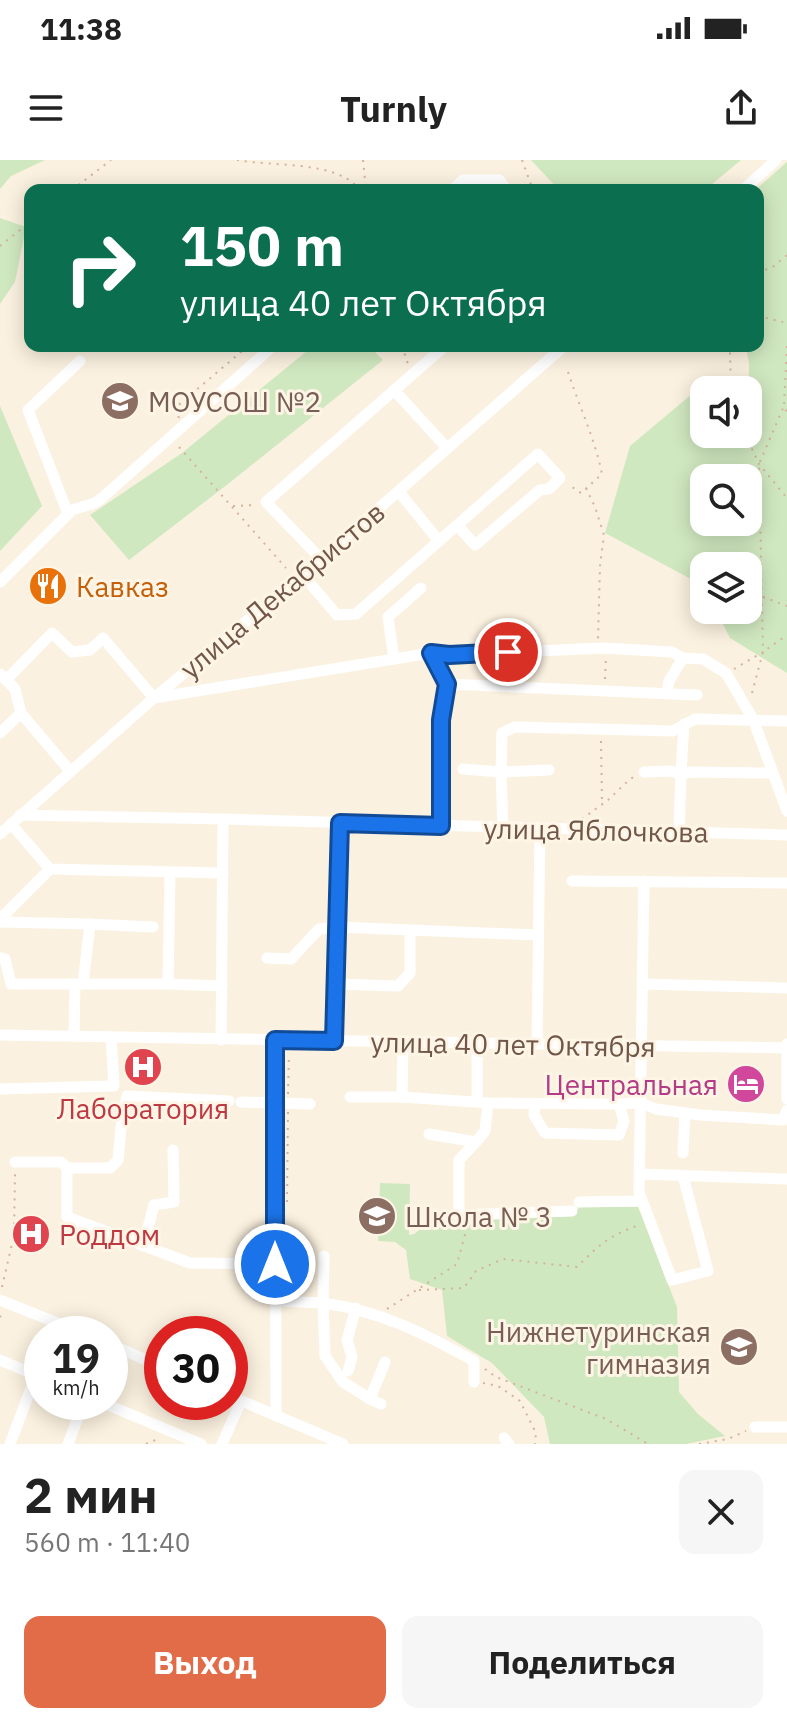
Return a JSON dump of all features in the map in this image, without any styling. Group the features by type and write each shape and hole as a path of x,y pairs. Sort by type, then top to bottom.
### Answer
{"street":[{"path":"750,184 776,160"},
{"path":"459,184 463,180 499,180 502,184"},
{"path":"0,582 72,510 95,503 266,352"},
{"path":"321,559 266,502 438,352"},
{"name":"улица Декабристов","path":"0,834 154,698 399,492 557,352"},
{"path":"68,514 28,410 80,361"},
{"path":"394,390 447,448"},
{"path":"302,574 337,615 356,614 457,525 538,454 560,478 549,489 540,490 475,545 457,525"},
{"path":"399,492 439,541"},
{"path":"394,659 388,617 421,588"},
{"path":"70,771 21,713 15,689 3,677 52,633 72,652 90,650 103,638 154,698 431,653 449,655 602,648 672,652 683,658 703,659 726,673 750,714 787,811"},
{"path":"431,653 447,684 441,720 441,826"},
{"path":"667,694 669,681 683,658"},
{"path":"447,684 697,695"},
{"path":"0,733 21,713"},
{"path":"503,827 502,733 515,727 673,731 695,719 750,714 787,721"},
{"path":"679,832 684,724"},
{"path":"463,769 501,772 549,770"},
{"path":"644,772 771,773"},
{"path":"16,819 50,869"},
{"name":"улица Яблочкова","path":"16,819 223,819 787,835"},
{"path":"221,1040 223,819"},
{"path":"334,1041 340,823"},
{"path":"537,1044 540,828"},
{"path":"0,920 50,869 223,873"},
{"path":"168,984 170,872"},
{"path":"572,881 787,883"},
{"path":"644,881 640,1197 672,1280 708,1271 683,1176"},
{"path":"0,920 153,927"},
{"path":"74,1036 79,984 90,924"},
{"path":"267,958 291,959 319,929 337,927 538,935"},
{"path":"335,984 398,986 410,973 410,930"},
{"path":"0,958 5,959 11,984 222,986"},
{"path":"643,984 787,988"},
{"name":"улица 40 лет Октября","path":"0,1035 787,1047"},
{"path":"0,1089 114,1086 111,1037"},
{"path":"275,1040 276,1416"},
{"path":"402,1097 403,1042"},
{"path":"477,1043 485,1131 459,1160 459,1215 576,1207 640,1197"},
{"path":"787,1047 787,1099"},
{"path":"67,1168 110,1168 118,1160 127,1096 310,1104"},
{"path":"350,1097 535,1104 641,1103 656,1109 685,1113 786,1118"},
{"path":"535,1104 534,1115 545,1133 619,1135 624,1121 619,1104"},
{"path":"683,1153 685,1113"},
{"path":"429,1134 476,1142"},
{"path":"143,1246 154,1205 174,1202 173,1150"},
{"path":"15,1162 61,1162 67,1168 67,1217 190,1263 275,1264"},
{"path":"639,1174 787,1179"},
{"path":"324,1256 325,1356 343,1382 381,1404"},
{"path":"1,1294 47,1316"},
{"path":"275,1301 356,1308 417,1330 474,1361 474,1382"},
{"path":"348,1371 352,1357 347,1340 356,1308"},
{"path":"0,1360 24,1370"},
{"path":"370,1399 385,1362"},
{"path":"248,1404 317,1439 343,1444"},
{"path":"10,1444 24,1411"},
{"path":"128,1413 201,1444"},
{"path":"68,1444 77,1420"},
{"path":"222,1444 229,1420"},
{"path":"755,1427 787,1427"}],"path":[{"path":"80,184 111,160"},
{"path":"237,160 337,171 356,184"},
{"path":"363,160 365,184"},
{"path":"522,160 531,184"},
{"path":"0,246 24,227"},
{"path":"764,270 787,255"},
{"path":"764,317 787,323"},
{"path":"759,464 784,406 787,346"},
{"path":"182,426 175,408 241,352"},
{"path":"404,352 412,374"},
{"path":"730,352 731,376"},
{"path":"560,478 581,493 602,474 568,372"},
{"path":"784,406 787,413"},
{"path":"170,437 286,568"},
{"path":"752,448 759,464"},
{"path":"762,468 787,498"},
{"path":"586,488 604,535 598,604 604,692"},
{"path":"232,506 269,505"},
{"path":"750,714 763,652 762,597 787,606"},
{"path":"726,673 787,635"},
{"path":"601,728 602,804"},
{"path":"568,829 630,779 644,772"},
{"path":"1,1294 14,1235 15,1162"},
{"path":"376,1315 457,1264 473,1215"},
{"path":"419,1290 464,1288 476,1271 503,1259 577,1267 603,1241 650,1222"},
{"path":"474,1361 496,1377 606,1419 648,1444"},
{"path":"474,1382 498,1386 520,1401 536,1433 535,1444"},
{"path":"699,1444 728,1439 755,1427"}],"green space":[{"path":"0,160 45,160 11,176 0,189"},
{"path":"531,160 741,160 712,184 553,184"},
{"path":"787,162 787,673 730,638 723,624 762,624 762,552 690,552 690,579 605,533 630,446 690,396 690,448 762,448 762,376 749,376 747,352 764,352 762,184"},
{"path":"0,218 24,226 24,237 15,282 0,304"},
{"path":"306,352 375,352 383,360 129,560 90,515 182,453"},
{"path":"0,406 42,506 0,551"},
{"path":"380,1183 410,1184 409,1235 426,1225 573,1216 580,1206 638,1207 677,1307 679,1392 698,1414 725,1436 686,1444 550,1444 544,1417 492,1363 447,1336 442,1290 410,1279 406,1250 395,1242 378,1241"}],"place":[{"name":"МОУСОШ №2","path":"120,401"},
{"name":"Кавказ","path":"48,586"},
{"name":"Лаборатория","path":"143,1067"},
{"name":"Центральная","path":"746,1084"},
{"name":"Школа № 3","path":"377,1216"},
{"name":"Роддом","path":"31,1234"},
{"name":"Нижнетуринская гимназия","path":"739,1347"}],"route":[{"path":"275,1264 275,1040 334,1041 340,823 441,826 441,720 447,684 431,653 508,652"}]}
